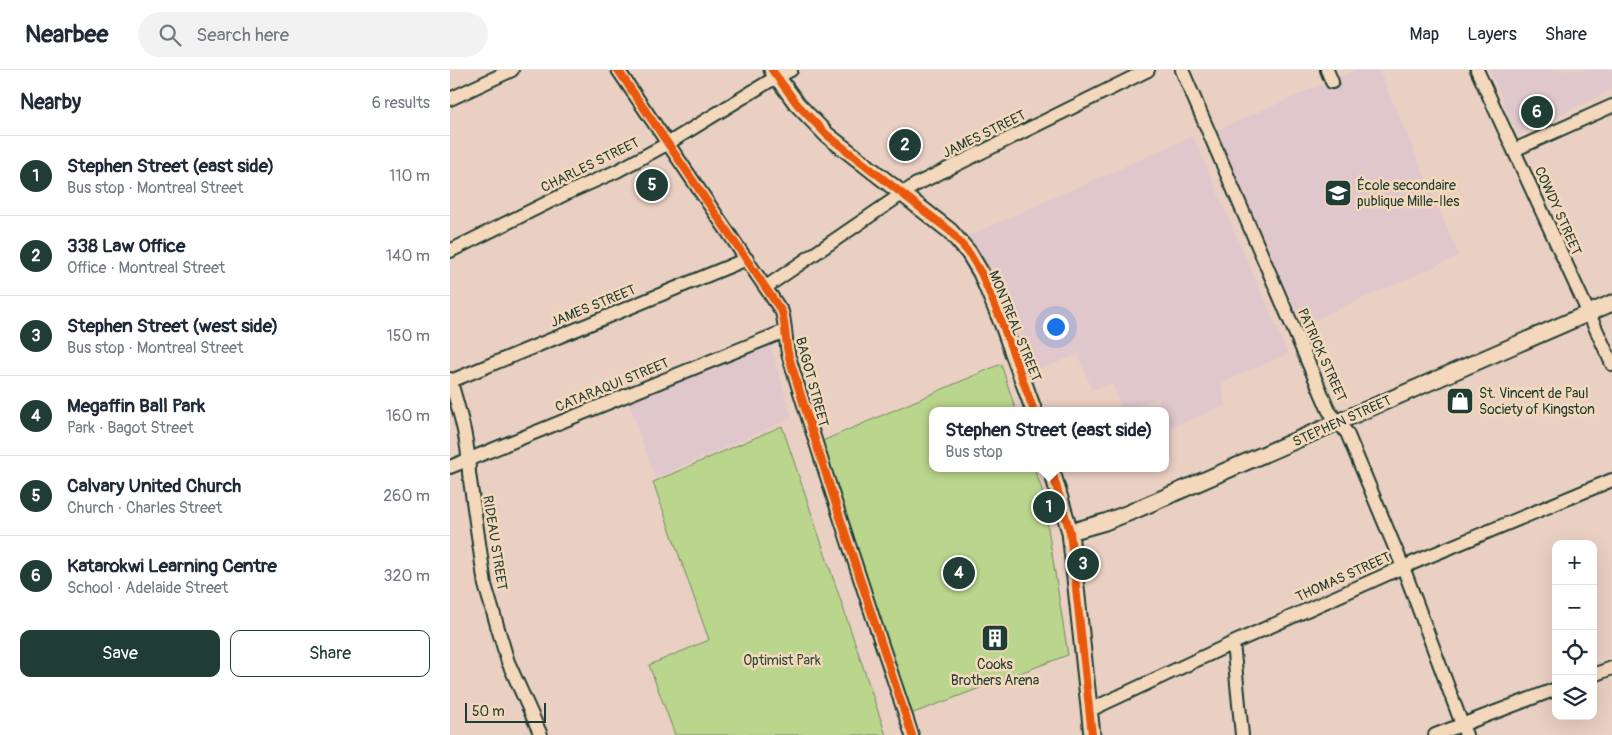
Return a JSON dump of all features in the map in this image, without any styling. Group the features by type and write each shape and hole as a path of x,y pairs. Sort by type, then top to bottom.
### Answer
{"main road":[{"name":"MONTREAL STREET","path":"780,72 797,104 827,135 950,231 969,253 977,266 1002,323 1033,407"},
{"name":"STEPHEN STREET","path":"1070,532 1131,512 1612,303"},
{"path":"1052,472 1070,532 1092,735"}],"street":[{"path":"450,99 512,70"},
{"name":"BAGOT STREET","path":"618,70 782,312 788,353 836,510 912,735"},
{"name":"JAMES STREET","path":"766,287 921,182 1148,70"},
{"name":"PATRICK STREET","path":"1182,70 1329,411 1348,433 1403,567 1464,730"},
{"path":"1326,70 1332,82"},
{"name":"COWDY STREET","path":"1477,70 1612,364"},
{"name":"CHARLES STREET","path":"450,250 617,171 668,144 780,72"},
{"path":"1514,150 1612,106"},
{"name":"JAMES STREET","path":"450,380 746,258"},
{"name":"CATARAQUI STREET","path":"450,467 785,331"},
{"name":"RIDEAU STREET","path":"450,380 464,430 469,459 469,473 485,585 508,662 540,735"},
{"name":"THOMAS STREET","path":"1090,710 1232,643 1403,567 1612,480"},
{"path":"1232,643 1242,735"},
{"path":"1597,674 1612,668"},
{"path":"1435,735 1464,730 1552,691"}],"shaded area":[{"name":"École secondaire publique Mille-Iles","path":"1356,70 1379,70 1459,256 1302,325 1216,130"},
{"path":"1489,70 1612,70 1612,90 1519,134"},
{"path":"1193,136 1288,354 1221,383 1226,405 1170,428 1169,407 1161,407 1158,398 1134,407 1121,407 1112,384 1092,390 1078,355 1033,371 999,280 968,236"},
{"path":"769,341 792,418 655,478 628,400"}],"green space":[{"path":"1001,364 1015,407 929,407 929,472 1035,472 1042,490 1068,655 911,714 820,442"},
{"name":"Optimist Park","path":"782,426 886,735 675,735 649,665 709,640 653,482"}],"cycle path":[{"path":"618,70 782,312 789,357 912,735"},
{"path":"772,70 797,104 827,135 950,231 969,253 981,273 1002,323 1033,407"},
{"path":"1052,472 1070,532 1092,735"}],"place":[{"name":"Katarokwi Learning Centre","path":"1537,112"},
{"name":"338 Law Office","path":"905,145"},
{"name":"Calvary United Church","path":"652,185"},
{"name":"École secondaire publique Mille-Iles","path":"1338,193"},
{"name":"St. Vincent de Paul Society of Kingston","path":"1460,401"},
{"name":"Stephen Street (east side)","path":"1049,507"},
{"name":"Stephen Street (west side)","path":"1083,564"},
{"name":"Megaffin Ball Park","path":"959,573"},
{"name":"Cooks Brothers Arena","path":"995,638"}]}
